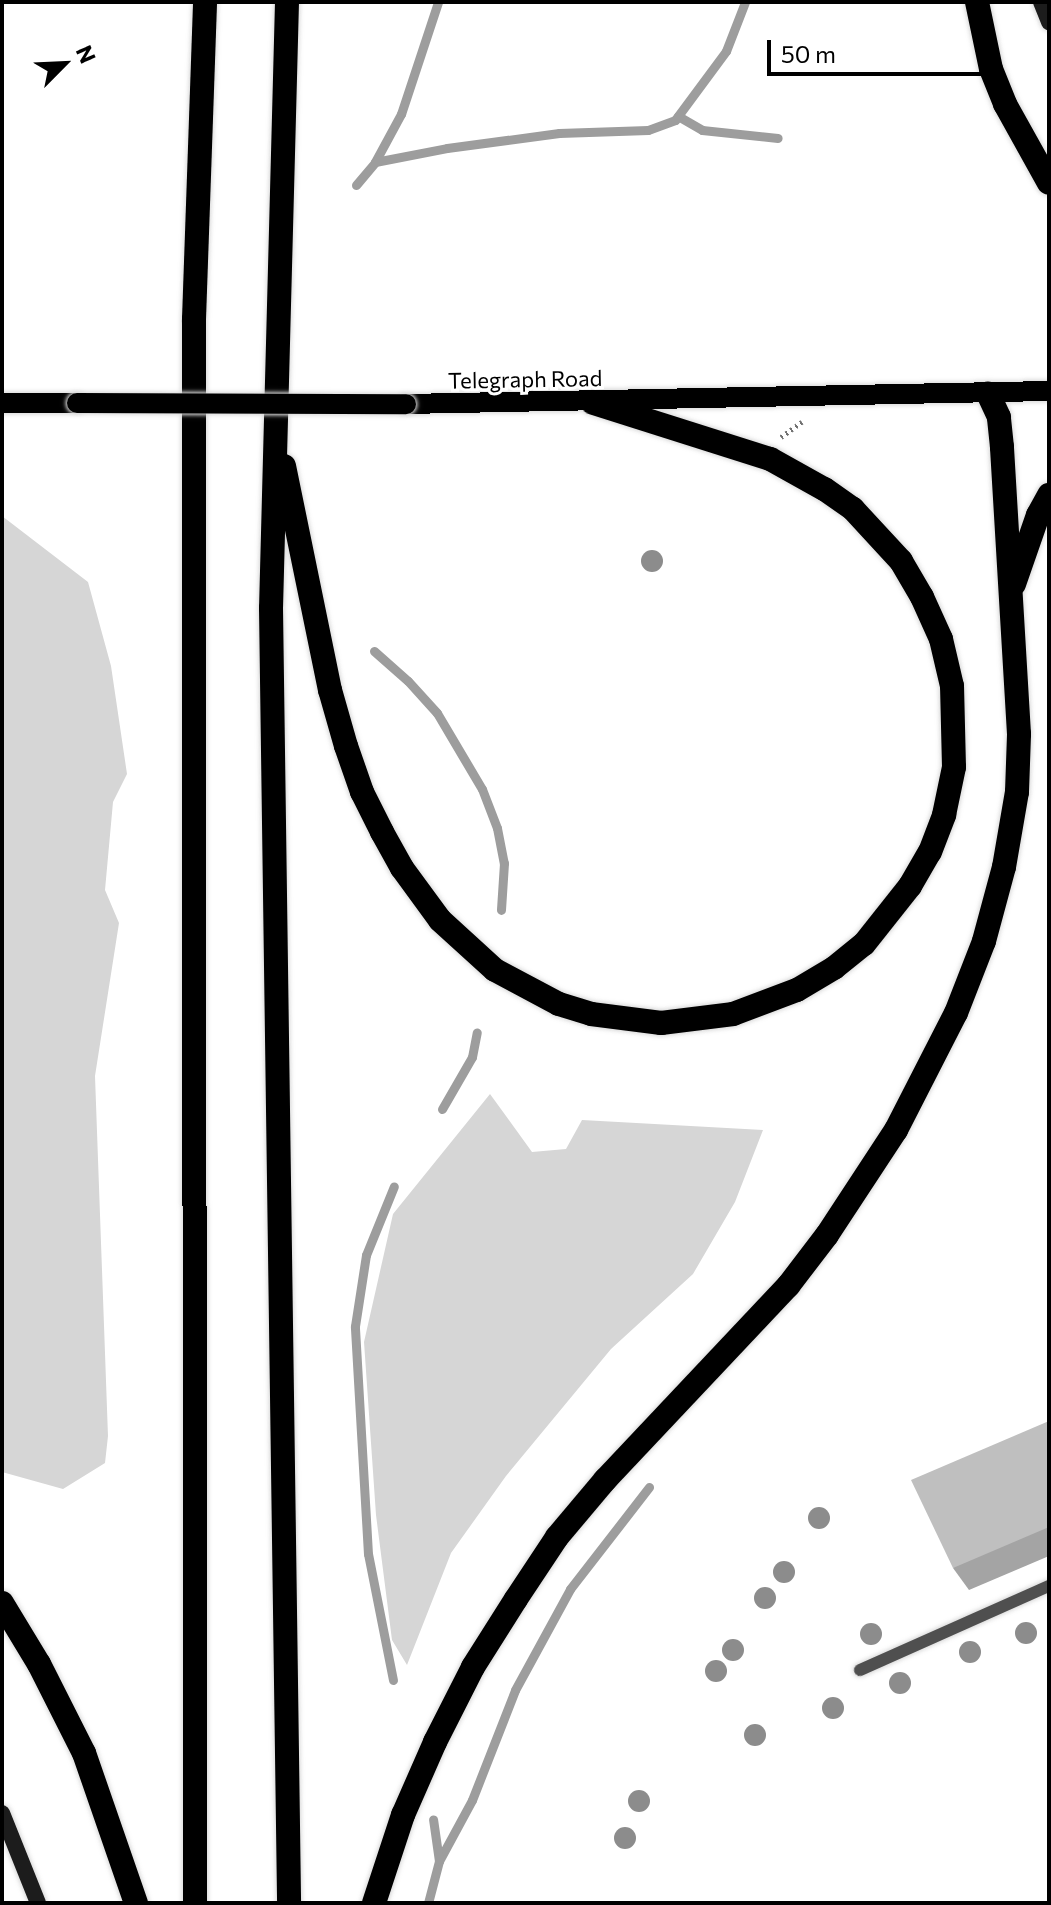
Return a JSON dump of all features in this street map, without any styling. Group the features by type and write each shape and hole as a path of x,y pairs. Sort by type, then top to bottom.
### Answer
{"highway":[{"path":"195,1903 194,319 205,2"},
{"path":"287,2 271,608 289,1903"},
{"path":"977,2 991,69 1005,104 1049,183"},
{"path":"374,1903 403,1815 441,1729 473,1667 557,1537 677,1401 788,1286 861,1188 930,1069 984,941 1004,867 1017,792 1019,734 1002,447 999,417 988,393"},
{"path":"275,421 342,732 362,792 402,868 440,920 495,970 559,1004 591,1014 639,1021 695,1021 733,1014 797,990 834,968 864,944 887,919 930,852 944,815 954,767 952,686 941,639 922,597 901,561 853,509 813,482 770,459 593,403"},
{"path":"1010,598 1038,515 1049,495"},
{"path":"2,1603 39,1664 84,1753 136,1903"}],"main road":[{"name":"Telegraph Road","path":"2,403 593,403 1049,391"}],"street":[{"path":"1041,2 1049,22"},
{"path":"2,1813 38,1903"}],"lane":[{"path":"860,1670 1049,1586"}],"path":[{"path":"770,459 786,432 849,397"}],"shaded area":[{"path":"2,516 88,582 111,666 127,774 113,802 105,890 119,923 95,1076 108,1436 105,1463 63,1489 2,1472"},
{"path":"490,1094 532,1152 566,1149 582,1120 763,1130 735,1202 693,1274 611,1349 506,1476 451,1553 407,1665 392,1640 376,1515 364,1342 393,1214"}],"building":[{"path":"1049,1421 1049,1527 953,1568 911,1480"}],"waterway":[{"path":"375,162 401,114 438,2"},
{"path":"356,185 375,162 447,148 559,133 648,130 675,120 726,51 745,2"},
{"path":"678,116 702,130 778,138"},
{"path":"374,651 408,681 437,713 482,789 497,828 504,863 501,910"},
{"path":"442,1109 472,1057 477,1032"},
{"path":"393,1680 368,1554 355,1326 366,1255 394,1186"},
{"path":"439,1861 472,1800 515,1690 570,1589 649,1487"},
{"path":"428,1903 439,1861 433,1819"}]}
